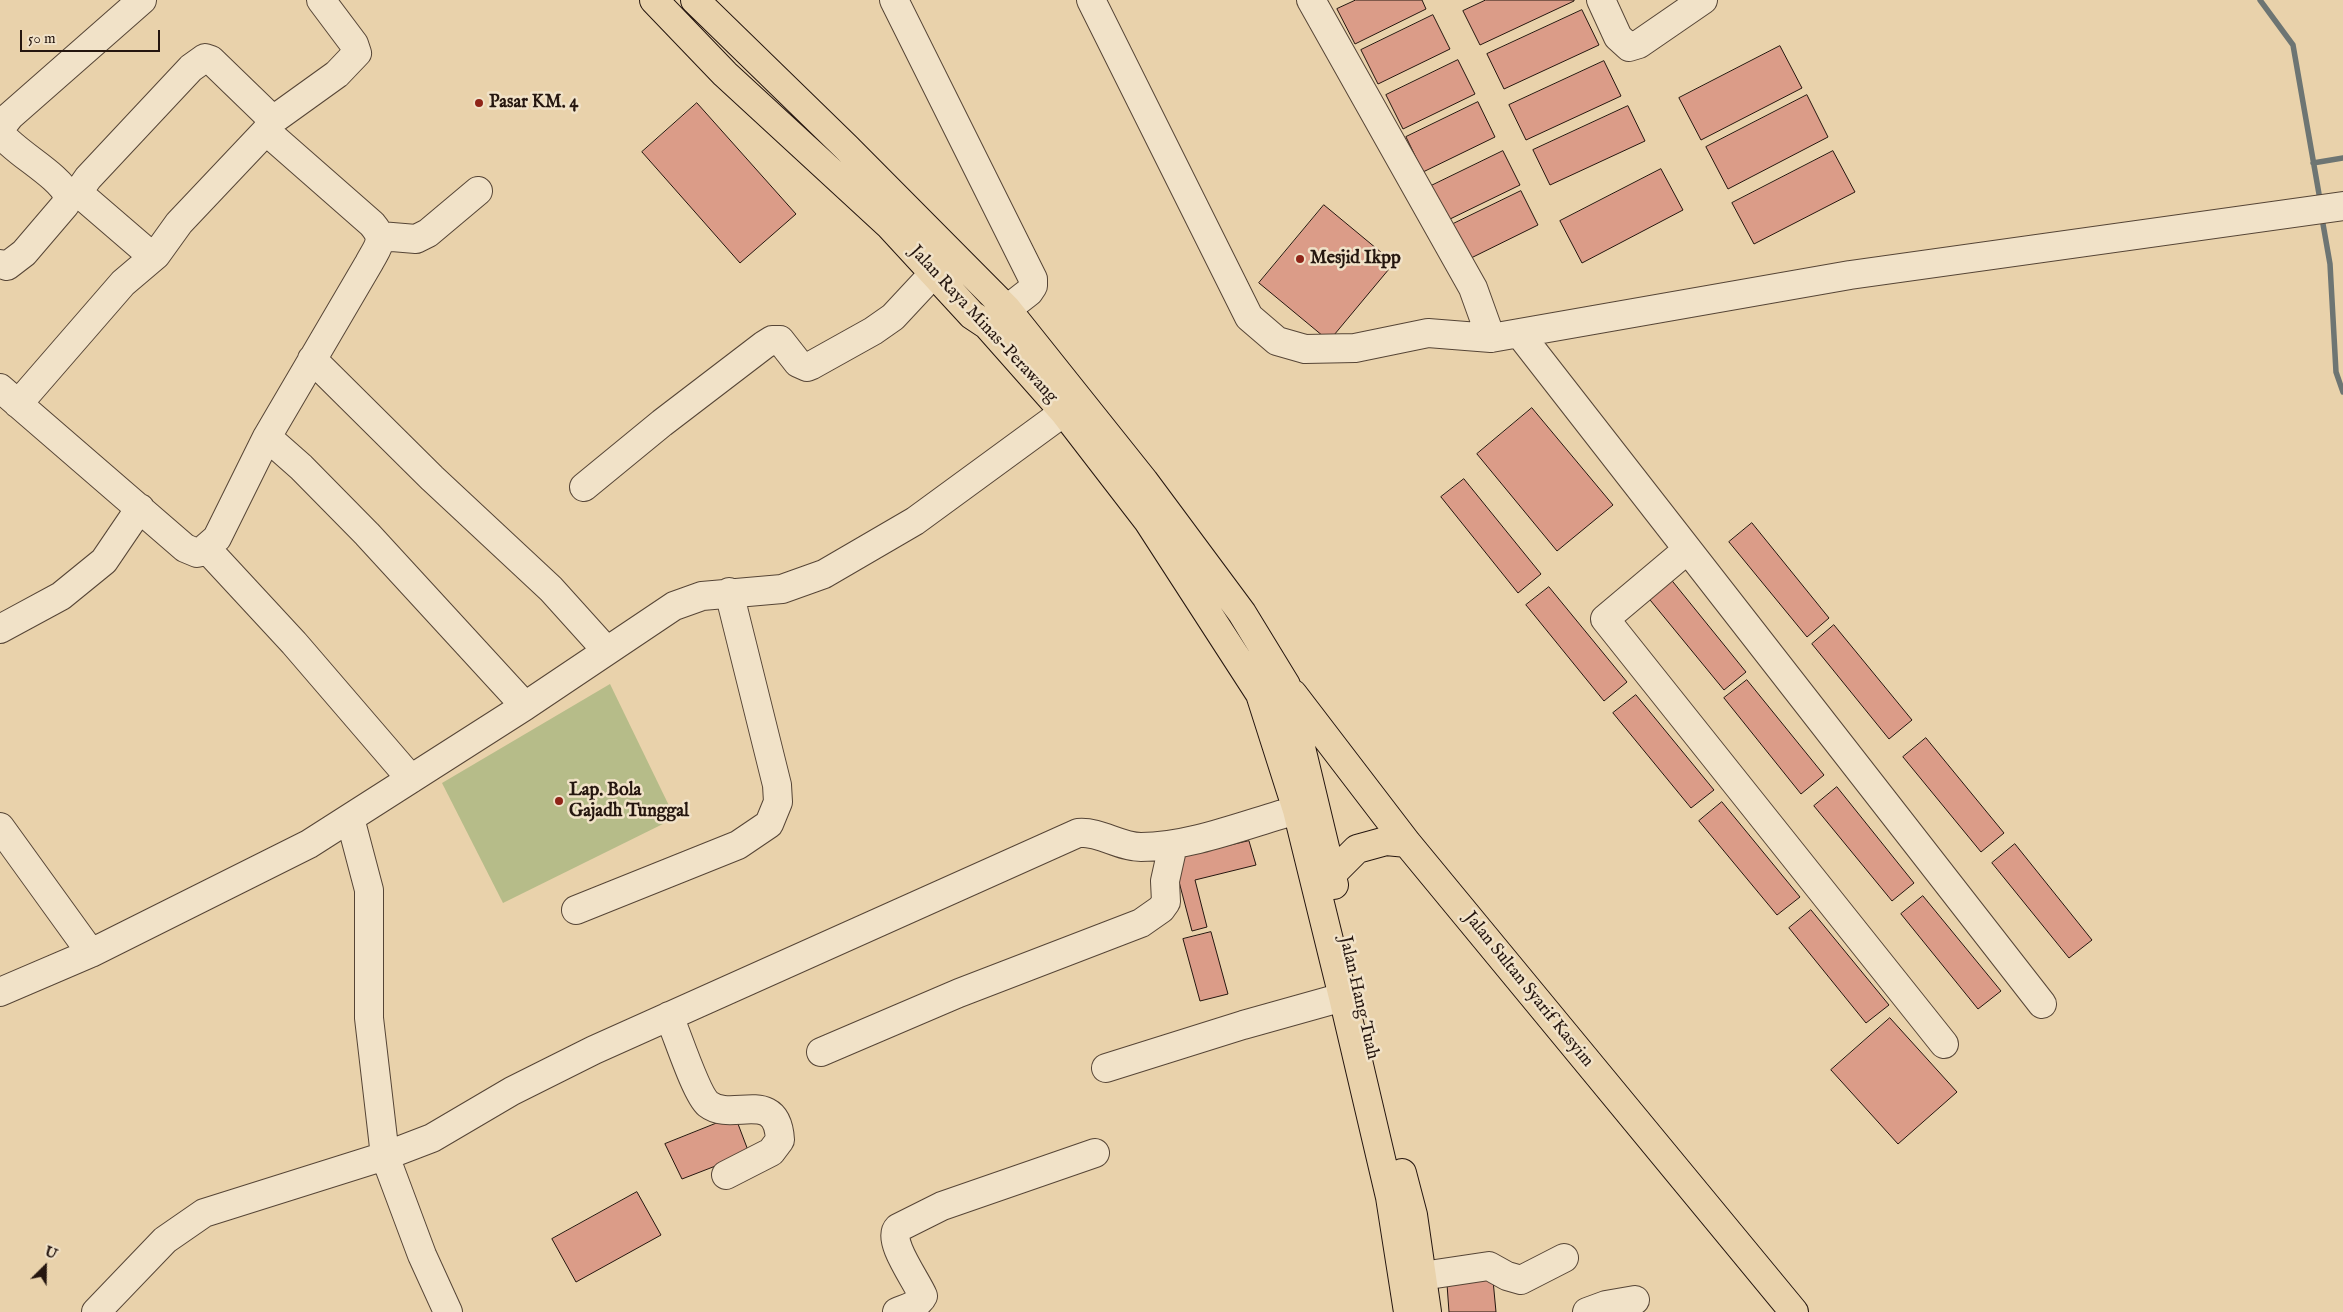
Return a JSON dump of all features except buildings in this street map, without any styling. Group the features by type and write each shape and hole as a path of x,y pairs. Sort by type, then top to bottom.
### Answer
{"main road":[{"name":"Jalan Raya Minas-Perawang","path":"654,0 725,74 879,215 972,315 996,316"},
{"name":"Jalan Raya Minas-Perawang","path":"695,0 839,140 1144,481 1242,613 1286,685"},
{"name":"Jalan Raya Minas-Perawang","path":"996,316 1064,412 1148,521 1260,694"},
{"path":"1260,694 1286,685"},
{"name":"Jalan Hang Tuah","path":"1286,685 1332,874 1359,1013 1413,1215 1427,1312"},
{"name":"Jalan Sultan Syarif Kasyim","path":"1286,685 1407,843 1794,1312"},
{"name":"Jalan Hang Tuah","path":"1260,694 1297,810 1390,1197 1408,1312"},
{"path":"1332,874 1357,848 1386,841 1407,843"}],"street":[{"path":"0,264 7,266 24,253 65,205 68,196 47,173 8,142 1,134 3,125 10,116 142,0"},
{"path":"153,257 81,195 80,190 88,178 191,68 205,58 215,64 269,125 372,224 380,236 380,242 369,263 267,437 217,538 197,553 188,550 9,396 123,283 153,257 180,223 269,125 337,74 357,53 354,44 322,0"},
{"path":"894,0 1032,276 1033,286 1029,292 996,316"},
{"path":"1091,0 1249,317 1277,342 1305,348 1355,348 1428,333 1491,338 1850,275 2343,206"},
{"path":"1311,0 1473,288 1491,338"},
{"path":"1601,0 1618,37 1629,47 1639,44 1703,0"},
{"path":"380,236 416,239 428,233 478,191"},
{"path":"584,487 662,423 764,344 772,340 780,340 798,363 807,366 812,365 886,322 934,272"},
{"path":"1519,333 2042,1004"},
{"path":"312,359 432,478 551,590 606,650"},
{"path":"0,992 91,953 309,844 525,706 674,606 702,596 729,592 782,589 832,570 915,521 1064,412"},
{"path":"267,437 301,466 525,706"},
{"path":"0,629 60,596 104,561 140,508"},
{"path":"206,548 294,643 411,779"},
{"path":"1687,550 1604,619 1944,1044"},
{"path":"576,910 738,845 770,822 778,802 777,785 729,592"},
{"path":"96,1312 165,1240 204,1213 385,1156 432,1138 512,1091 669,1016 1078,833 1090,833 1133,846 1173,845 1297,810"},
{"path":"350,818 369,890 369,1018 385,1156 422,1255 448,1312"},
{"path":"0,827 91,953"},
{"path":"821,1052 959,993 1141,923 1161,909 1166,902 1165,881 1173,845"},
{"path":"1106,1068 1243,1025 1342,997"},
{"path":"669,1016 698,1087 707,1103 717,1109 758,1109 766,1112 772,1116 779,1131 780,1140 771,1152 726,1174"},
{"path":"897,1312 921,1300 922,1296 897,1246 894,1236 898,1228 942,1206 1095,1153"},
{"path":"1422,1276 1489,1266 1507,1276 1521,1280 1564,1258"},
{"path":"1587,1312 1606,1305 1635,1300"}],"green space":[{"name":"Lap. Bola Gajadh Tunggal","path":"610,684 675,818 503,903 442,783"}],"waterway":[{"path":"2260,0 2293,45 2319,194"},
{"path":"2313,163 2343,158"},
{"path":"2323,224 2330,264 2336,372 2343,392"}],"place":[{"name":"Pasar KM. 4","path":"479,103"},
{"name":"Mesjid Ikpp","path":"1300,259"},
{"name":"Lap. Bola Gajadh Tunggal","path":"559,801"}]}
